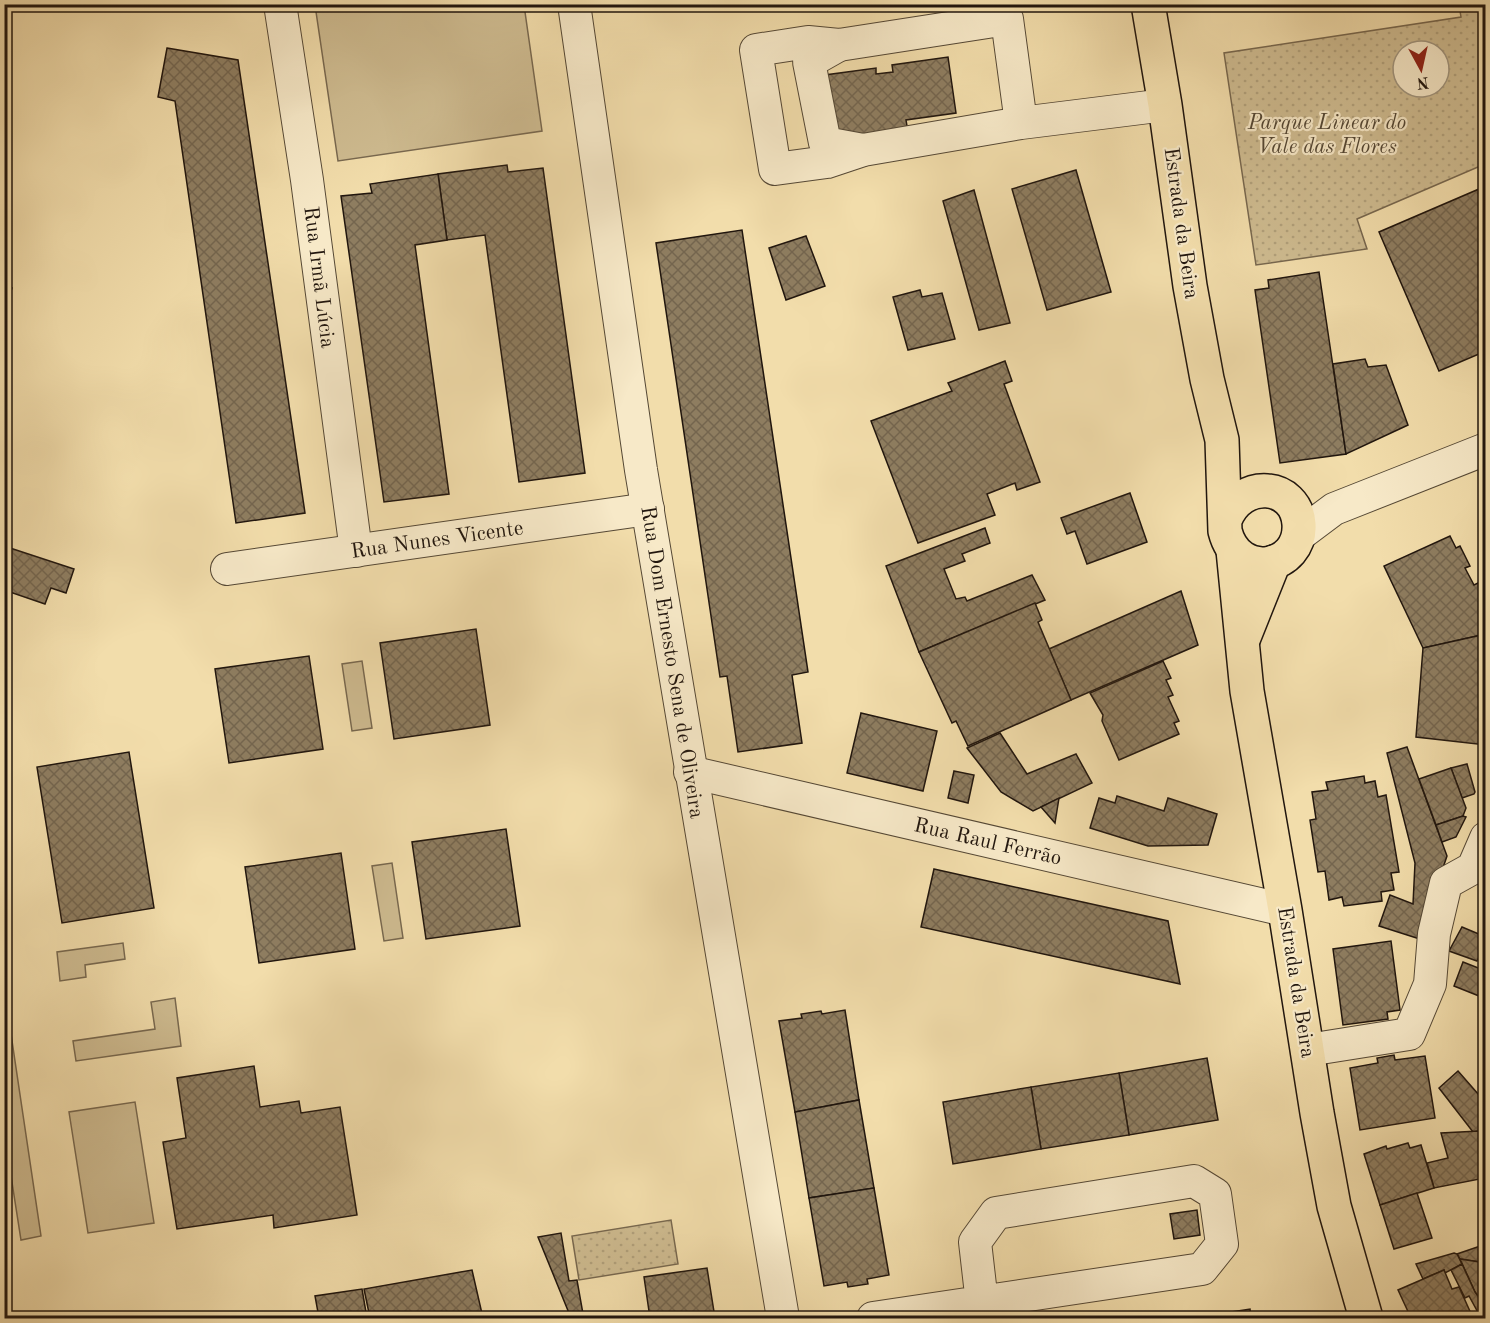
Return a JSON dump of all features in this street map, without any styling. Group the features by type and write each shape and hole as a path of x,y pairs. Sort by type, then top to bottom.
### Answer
{"main road":[{"name":"Estrada da Beira","path":"1152,5 1190,286 1207,379 1222,440 1229,535 1247,691 1334,1206 1366,1318"},
{"name":"Estrada da Beira","path":"1222,440 1276,496 1296,512 1299,524 1298,536 1292,549 1274,562 1242,642"},
{"path":"1274,562 1251,563 1241,558 1229,535 1235,502 1252,491 1276,496"}],"street":[{"name":"Rua Irmã Lúcia","path":"280,4 307,180 356,551"},
{"name":"Rua Dom Ernesto Sena de Oliveira","path":"574,4 648,509 690,772 783,1318"},
{"path":"1021,123 1007,19 839,45 808,42 756,50 776,169 827,162 863,150 1021,123 1165,105"},
{"path":"839,45 809,62 825,143 863,150"},
{"path":"1298,536 1334,509 1485,449"},
{"path":"1276,496 1334,509"},
{"name":"Rua Nunes Vicente","path":"227,569 648,509"},
{"name":"Rua Raul Ferrão","path":"690,772 1285,910"},
{"path":"1308,1050 1410,1034 1430,984 1434,934 1446,883 1473,868 1485,838"},
{"path":"873,1318 982,1303 1202,1269 1222,1245 1215,1194 1194,1181 996,1212 975,1242 982,1303"}],"green space":[{"path":"315,5 524,5 542,131 338,161"},
{"name":"Parque Linear do Vale das Flores","path":"1459,5 1485,5 1485,164 1357,219 1367,249 1256,265 1224,53 1461,17"},
{"path":"362,661 372,728 352,731 342,664"},
{"path":"392,863 403,938 384,941 372,866"},
{"path":"123,943 125,959 85,965 86,977 60,981 57,952"},
{"path":"4,987 41,1236 21,1240 4,1131"},
{"path":"175,998 181,1046 76,1061 73,1041 155,1029 151,1002"},
{"path":"135,1102 154,1223 88,1233 69,1112"},
{"path":"671,1220 678,1264 579,1280 572,1236"}],"building":[{"path":"167,48 238,60 305,513 236,523 175,101 158,97"},
{"path":"948,57 956,113 906,120 908,132 842,142 834,134 825,75 876,68 876,74 893,72 892,65"},
{"path":"507,165 508,172 543,168 585,473 519,482 485,235 447,240 438,174"},
{"path":"1076,170 1111,292 1047,310 1012,189"},
{"path":"438,174 447,240 415,245 449,494 384,502 341,196 372,193 370,184"},
{"path":"1486,186 1486,351 1439,371 1379,232"},
{"path":"974,190 1010,323 979,330 943,201"},
{"path":"742,230 808,672 792,675 802,743 738,752 727,676 720,677 656,243"},
{"path":"806,236 825,286 786,300 769,248"},
{"path":"1319,272 1346,454 1280,463 1255,290 1269,288 1268,280"},
{"path":"4,285 12,288 4,313"},
{"path":"920,290 922,297 942,293 955,339 908,350 893,297"},
{"path":"1365,359 1368,367 1386,365 1408,425 1346,454 1333,364"},
{"path":"1005,361 1012,381 1004,384 1040,482 1017,490 1015,483 987,494 995,515 918,543 871,421 952,391 948,383"},
{"path":"1130,493 1147,542 1087,564 1075,531 1067,534 1061,518"},
{"path":"985,528 990,543 962,554 965,561 944,569 956,599 965,597 967,601 1032,575 1045,600 919,652 886,566"},
{"path":"1450,536 1456,548 1460,546 1470,566 1465,568 1474,585 1478,583 1486,598 1486,603 1483,604 1486,610 1486,634 1423,648 1384,566"},
{"path":"4,546 74,569 66,593 51,588 45,604 4,590"},
{"path":"1181,591 1198,645 1071,700 1049,649"},
{"path":"1035,603 1042,620 1038,622 1071,700 968,746 956,721 952,723 919,652"},
{"path":"476,629 490,725 394,739 380,643"},
{"path":"1486,634 1486,745 1416,737 1423,648"},
{"path":"309,656 323,749 229,763 215,669"},
{"path":"1163,661 1171,678 1166,680 1173,695 1168,697 1179,721 1174,723 1179,734 1119,760 1102,721 1103,715 1090,693"},
{"path":"861,713 937,731 923,791 847,773"},
{"path":"1000,733 1027,774 1076,754 1092,783 1033,811 1001,792 967,748"},
{"path":"1407,747 1447,856 1432,900 1426,941 1379,926 1390,895 1413,904 1415,863 1387,753"},
{"path":"129,752 154,908 62,923 37,767"},
{"path":"1467,764 1475,792 1462,798 1451,768"},
{"path":"1451,768 1466,808 1463,816 1436,825 1419,779"},
{"path":"954,771 974,775 968,803 948,798"},
{"path":"1364,776 1365,783 1375,781 1378,797 1386,795 1399,872 1391,873 1394,890 1381,892 1382,901 1344,906 1342,897 1329,900 1325,871 1318,872 1310,820 1316,819 1312,792 1328,790 1326,782"},
{"path":"1117,796 1164,811 1168,798 1217,814 1208,845 1148,846 1090,828 1099,798 1115,803"},
{"path":"1059,798 1055,823 1041,807"},
{"path":"1466,817 1456,837 1442,842 1436,825"},
{"path":"506,829 520,926 426,939 412,842"},
{"path":"341,853 355,949 259,963 245,867"},
{"path":"934,869 1168,921 1180,984 921,927"},
{"path":"1462,927 1486,937 1486,944 1477,961 1449,951"},
{"path":"1391,941 1400,1010 1387,1012 1388,1019 1343,1025 1333,949"},
{"path":"1463,962 1486,971 1484,998 1454,986"},
{"path":"845,1010 859,1100 795,1112 779,1021 802,1018 801,1014 821,1011 822,1014"},
{"path":"1394,1055 1395,1060 1425,1056 1435,1118 1360,1130 1350,1068 1378,1063 1377,1058"},
{"path":"1207,1058 1218,1120 1129,1135 1119,1073"},
{"path":"254,1066 260,1107 299,1101 301,1113 340,1107 357,1215 274,1228 273,1215 177,1229 163,1142 186,1138 177,1078"},
{"path":"1458,1071 1486,1103 1486,1127 1479,1131 1473,1132 1439,1088"},
{"path":"1119,1073 1129,1135 1041,1149 1031,1087"},
{"path":"1031,1087 1041,1149 953,1164 943,1102"},
{"path":"859,1100 874,1188 809,1198 795,1112"},
{"path":"1479,1131 1485,1178 1434,1188 1427,1163 1448,1158 1441,1133"},
{"path":"1408,1143 1410,1148 1421,1145 1434,1188 1380,1205 1364,1154 1386,1146 1387,1149"},
{"path":"874,1188 889,1275 867,1279 868,1284 848,1287 847,1282 824,1286 809,1198"},
{"path":"1417,1193 1432,1238 1394,1249 1380,1205"},
{"path":"1197,1210 1200,1235 1174,1239 1170,1214"},
{"path":"561,1233 569,1281 577,1280 583,1314 591,1313 592,1318 571,1318 538,1237"},
{"path":"1486,1244 1486,1263 1460,1259 1457,1254"},
{"path":"1457,1254 1462,1264 1445,1273 1444,1270 1423,1279 1416,1264"},
{"path":"1460,1259 1486,1263 1486,1307 1475,1292"},
{"path":"1462,1264 1475,1292 1486,1307 1486,1318 1481,1318 1469,1296 1465,1298 1451,1270"},
{"path":"707,1268 715,1318 650,1318 644,1277"},
{"path":"472,1270 483,1318 370,1318 364,1289"},
{"path":"1444,1270 1452,1289 1459,1287 1473,1318 1411,1318 1398,1290"},
{"path":"362,1289 367,1318 319,1318 315,1296"},
{"path":"1250,1309 1251,1318 1192,1318 1205,1316"}]}
